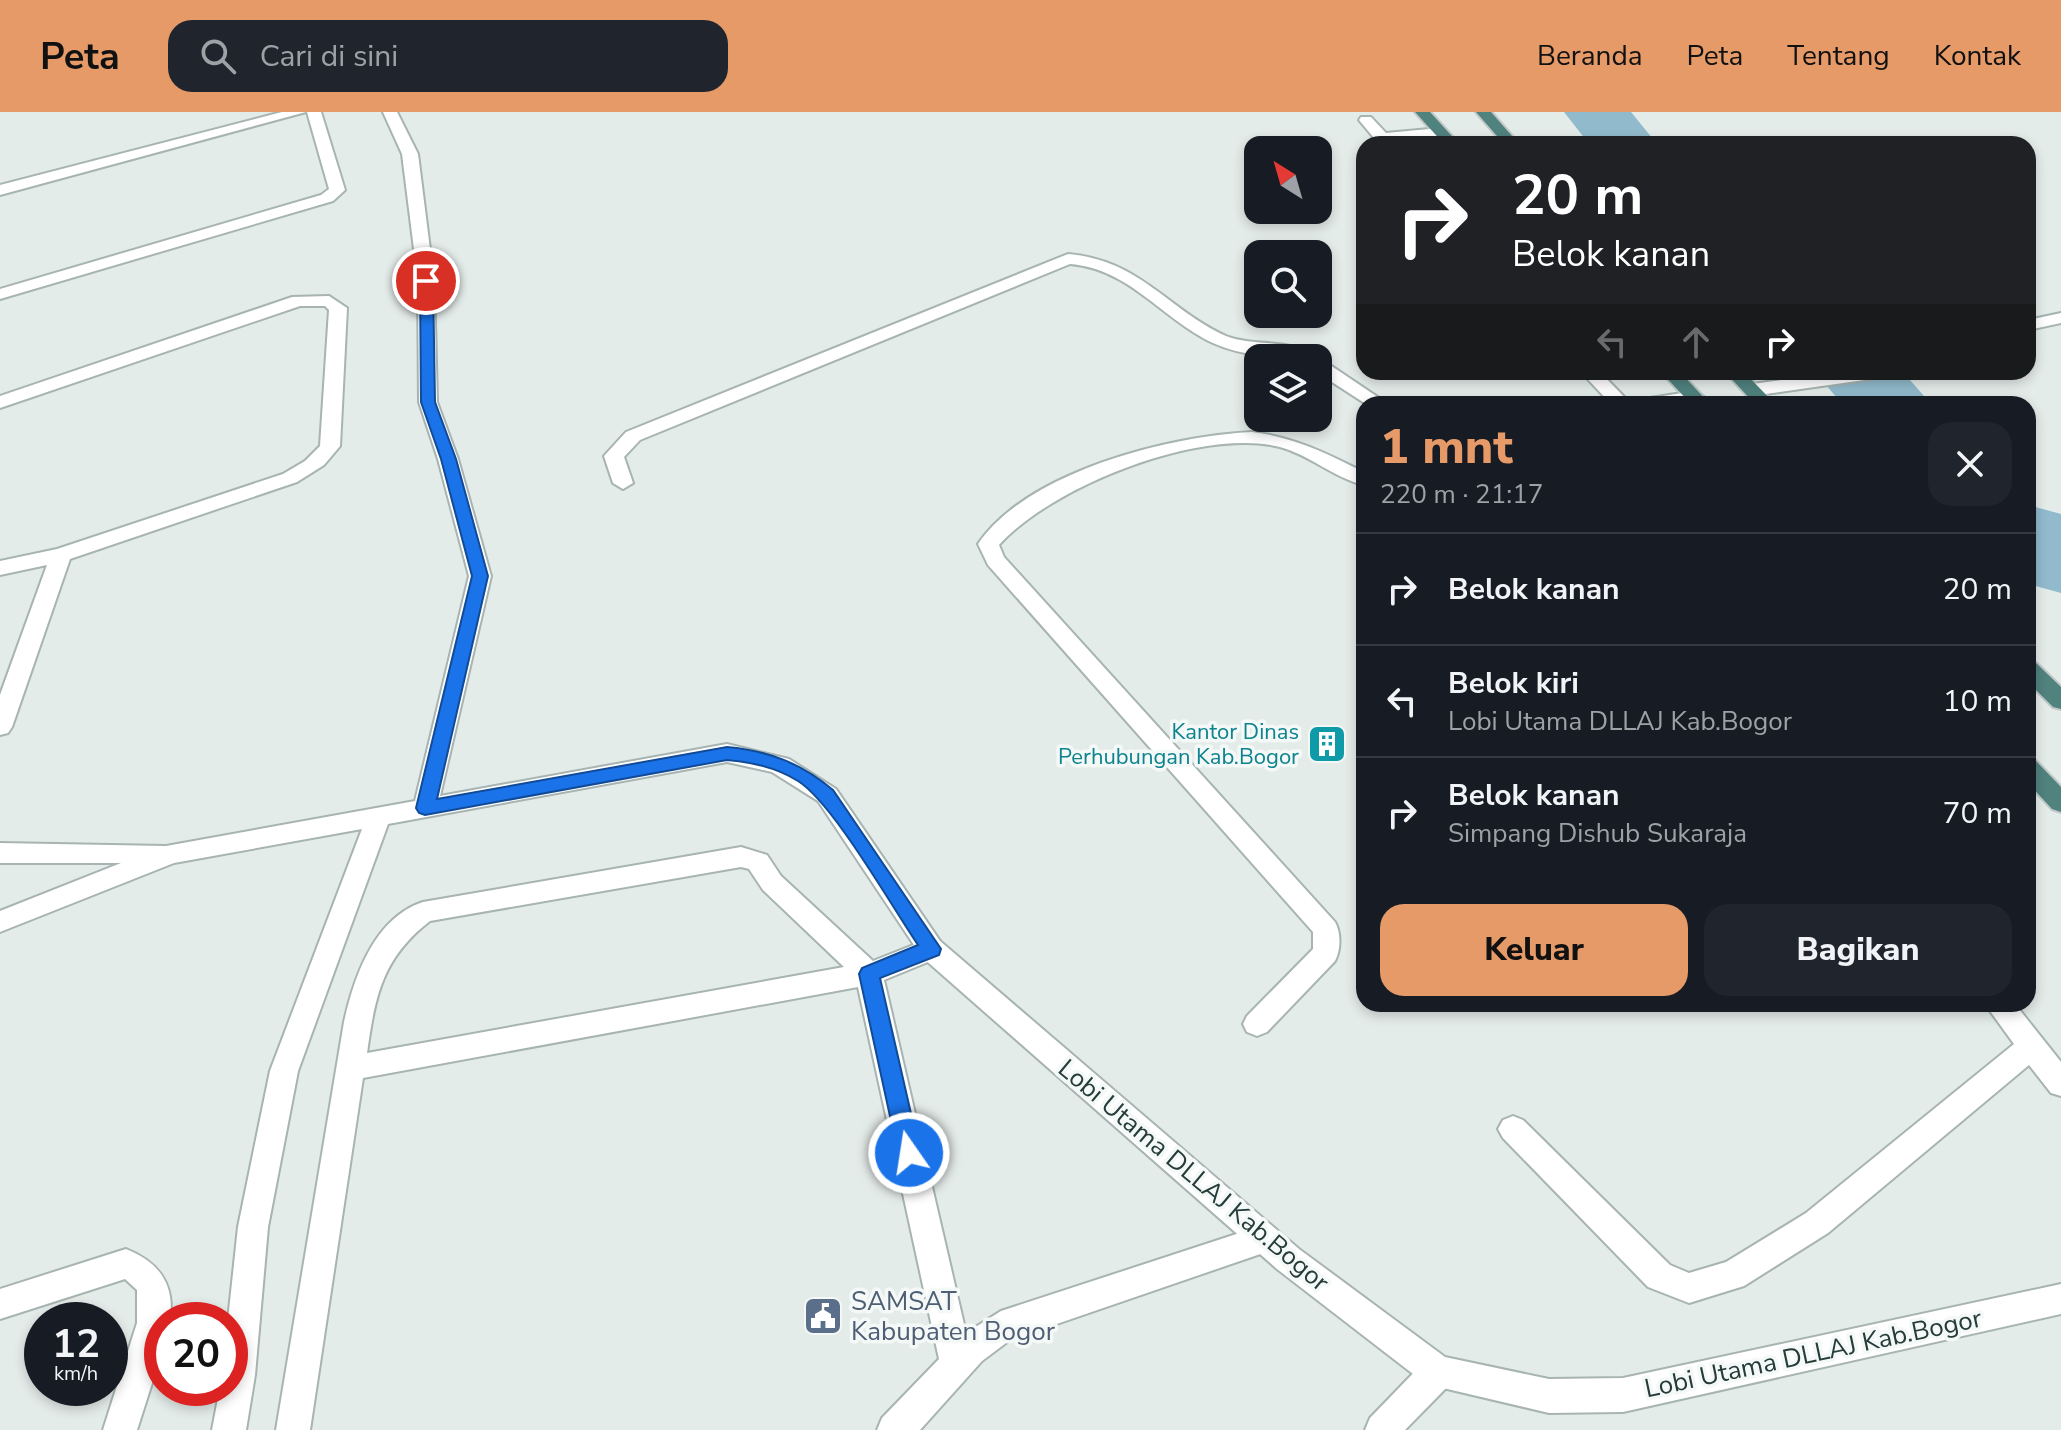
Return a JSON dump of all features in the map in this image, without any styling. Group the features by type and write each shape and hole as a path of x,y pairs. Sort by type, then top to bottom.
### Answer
{"highway":[{"path":"1422,112 1444,136"},
{"path":"1483,112 1505,136"},
{"path":"1678,380 1694,396"},
{"path":"1742,380 1758,396"},
{"path":"2036,676 2061,701"},
{"path":"2036,776 2061,803"}],"street":[{"path":"0,190 299,112"},
{"path":"0,294 327,198 337,190 314,112"},
{"path":"390,112 410,154 426,281 428,402 448,459 480,576 425,808"},
{"path":"1366,120 1380,136"},
{"path":"1415,136 1440,132"},
{"path":"623,483 614,456 633,436 1068,259 1101,262 1120,271 1217,338 1244,344"},
{"path":"0,402 298,301 329,301 338,308 330,446 318,461 290,478 61,555 0,568"},
{"path":"2036,323 2061,318"},
{"path":"1332,374 1366,396"},
{"path":"1598,380 1614,396"},
{"path":"1762,396 1794,386 1833,380"},
{"path":"1257,1024 1326,953 1326,929 995,560 988,544 1021,511 1069,486 1184,444 1223,437 1280,441 1356,475"},
{"path":"0,727 61,555"},
{"name":"Lobi Utama DLLAJ Kab.Bogor","path":"171,854 727,753 760,756 796,771 827,795 931,949 1264,1239 1438,1372 1549,1396 1623,1395 2061,1299"},
{"path":"229,1430 239,1375 253,1227 284,1071 379,816"},
{"path":"0,853 171,854"},
{"path":"0,922 171,854"},
{"path":"293,1430 364,985 400,927 423,912 741,857 758,862 772,883 869,974 956,1361"},
{"path":"350,1068 869,974 931,949"},
{"path":"2005,1012 2061,1084"},
{"path":"1513,1129 1659,1276 1689,1288 1733,1275 1817,1223 1906,1146 2032,1046"},
{"path":"894,1430 911,1417 956,1361 981,1338 1001,1327 1264,1239"},
{"path":"0,1304 126,1264 139,1269 150,1281 156,1311 120,1430"},
{"path":"1382,1430 1438,1372"}],"waterway":[{"path":"1596,112 1617,136"},
{"path":"1864,380 1881,396"},
{"path":"2036,540 2061,563"}],"place":[{"name":"Kantor Dinas Perhubungan Kab.Bogor","path":"1327,744"},
{"name":"SAMSAT Kabupaten Bogor","path":"823,1316"}],"route":[{"path":"426,281 428,402 448,459 480,576 425,808 727,753 760,756 805,776 827,795 931,949 869,974 909,1153"}]}
